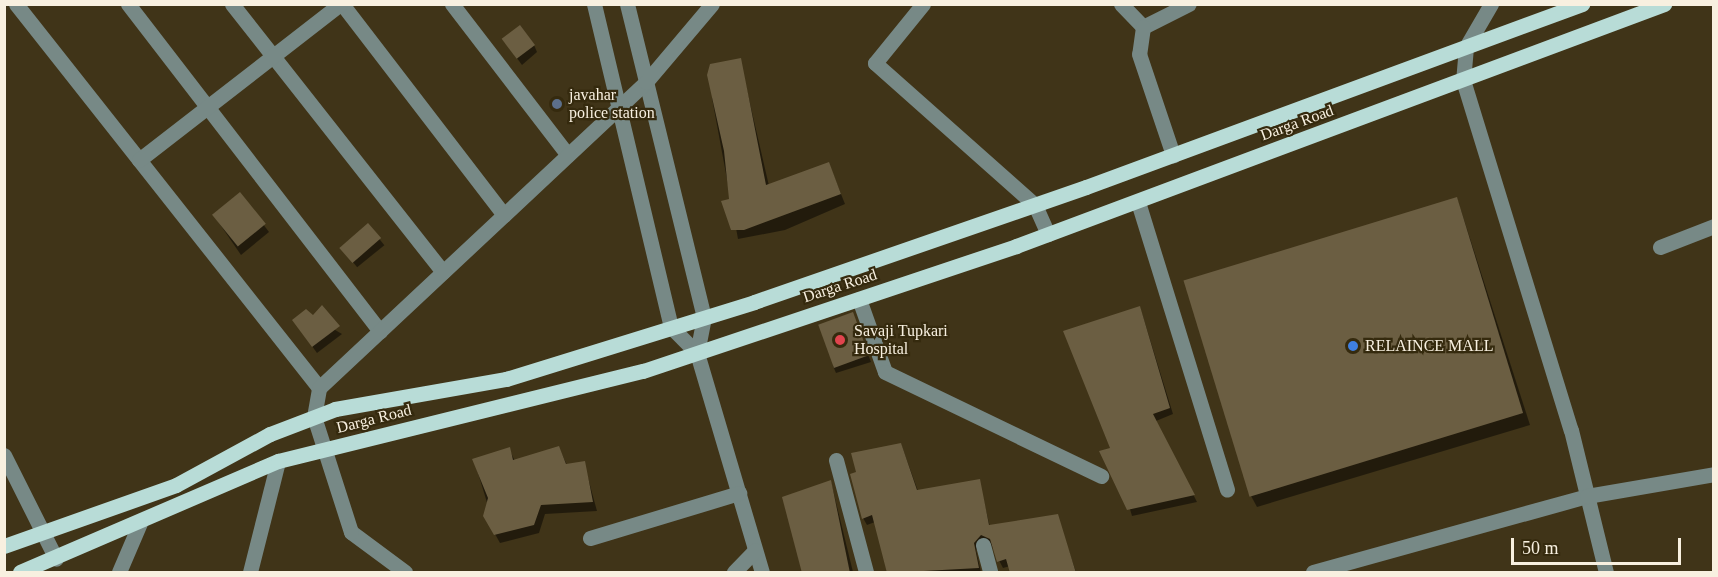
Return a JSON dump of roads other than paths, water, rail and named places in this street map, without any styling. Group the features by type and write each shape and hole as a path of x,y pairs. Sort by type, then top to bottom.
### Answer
{"main road":[{"name":"Darga Road","path":"4,546 176,485 314,417 506,379 704,317 1035,205 1581,4"},
{"name":"Darga Road","path":"20,573 140,523 278,461 697,353 1138,202 1664,4"}],"street":[{"path":"16,4 319,388"},
{"path":"128,4 380,331"},
{"path":"232,4 443,272"},
{"path":"139,160 341,4 504,214"},
{"path":"452,4 568,155"},
{"path":"594,4 671,327 697,353"},
{"path":"627,4 704,317 697,353 762,573"},
{"path":"405,573 351,532 321,450 314,417 319,388 646,82 712,4"},
{"path":"923,4 875,63 1035,205 1048,234"},
{"path":"1121,4 1143,27"},
{"path":"1143,27 1189,4"},
{"path":"1491,4 1466,47 1463,80 1587,496 1606,573"},
{"path":"1143,27 1138,54 1173,155"},
{"path":"1138,202 1227,490"},
{"path":"1660,247 1713,226"},
{"path":"859,299 885,372 1101,476"},
{"path":"4,455 56,559"},
{"path":"836,460 866,573"},
{"path":"250,573 278,461"},
{"path":"1313,573 1587,496 1713,474"},
{"path":"590,538 739,494"},
{"path":"119,573 140,523"},
{"path":"983,545 990,573"},
{"path":"734,573 755,550"}],"place":[{"name":"javahar police station","path":"557,104"},
{"name":"Savaji Tupkari Hospital","path":"840,340"},
{"name":"RELAINCE MALL","path":"1353,346"}]}
